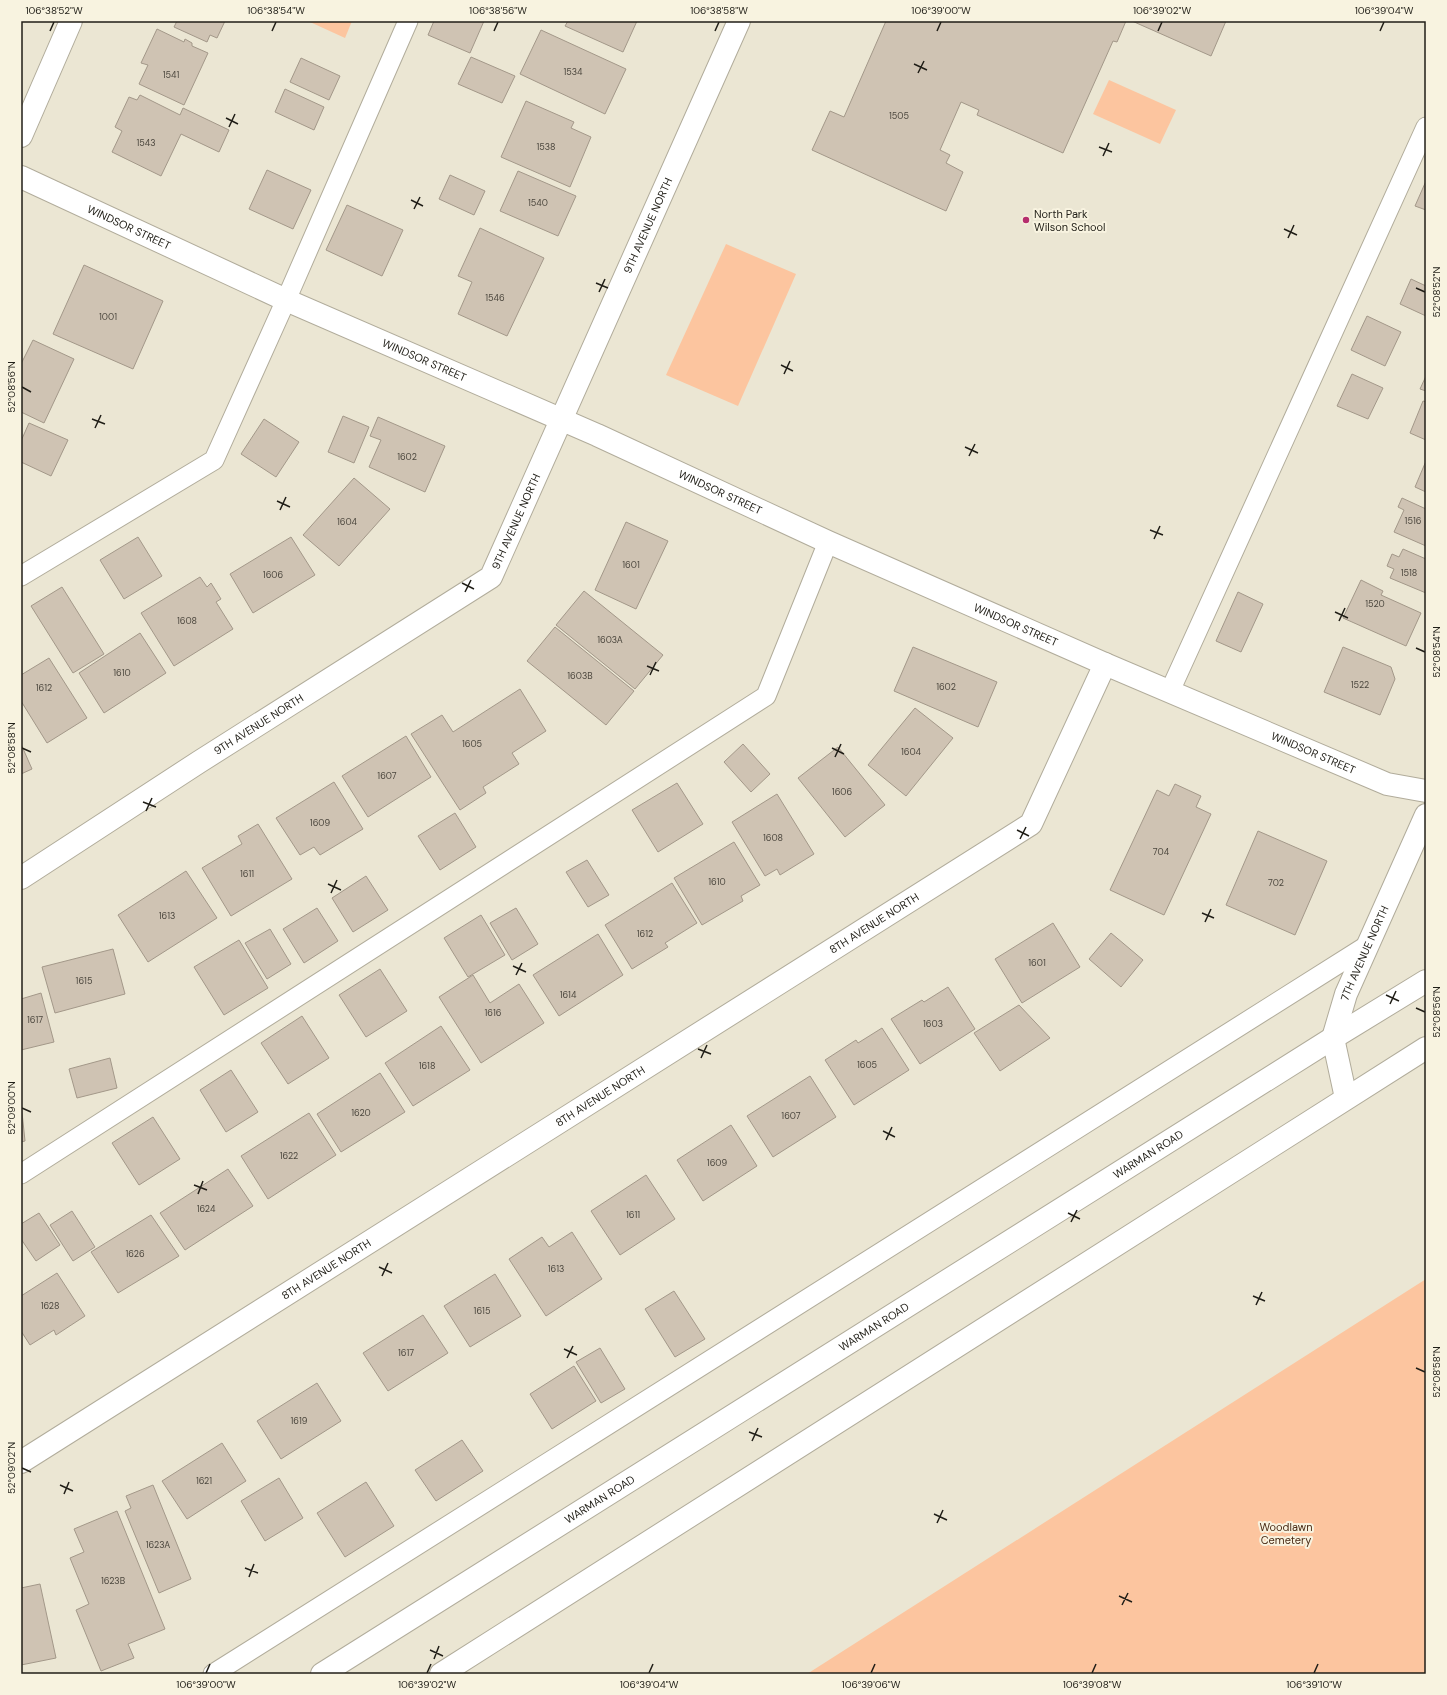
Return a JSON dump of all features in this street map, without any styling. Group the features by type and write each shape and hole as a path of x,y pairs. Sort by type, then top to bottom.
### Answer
{"street":[{"path":"21,136 71,21"},
{"name":"9TH AVENUE NORTH","path":"21,878 199,762 491,577 739,21"},
{"name":"WINDSOR STREET","path":"21,177 286,300 562,420 828,542 1105,664 1387,784 1426,791"},
{"name":"8TH AVENUE NORTH","path":"21,1462 1031,824 1105,664"},
{"name":"7TH AVENUE NORTH","path":"1346,1098 1333,1038 1346,994 1426,815"},
{"name":"WARMAN ROAD","path":"322,1674 1333,1038 1426,982"},
{"path":"441,1674 1426,1048"}],"lane":[{"path":"21,576 214,460 408,21"},
{"path":"1170,691 1426,127"},
{"path":"21,1174 766,696 828,542"},
{"path":"213,1674 1368,945"}],"green space":[{"path":"352,21 345,38 310,22"},
{"path":"1109,80 1176,110 1160,144 1093,114"},
{"path":"726,244 796,274 738,406 666,375"},
{"name":"Woodlawn Cemetery","path":"1426,1279 1426,1674 807,1674"}],"building":[{"path":"177,21 225,21 217,38 210,35 207,42 174,27"},
{"path":"434,21 484,21 470,53 428,35"},
{"path":"568,21 637,21 623,52 565,26"},
{"path":"886,21 1126,21 1117,42 1113,41 1063,153 977,115 979,110 961,102 940,150 950,155 946,163 963,172 946,211 812,150 830,111 844,117"},
{"path":"1132,21 1226,21 1211,56"},
{"path":"157,29 184,42 185,39 192,43 192,46 208,53 184,105 139,84 148,65 141,63"},
{"path":"541,30 626,69 605,114 520,74"},
{"path":"471,57 515,76 502,103 458,84"},
{"path":"301,58 340,76 329,100 290,82"},
{"path":"285,89 324,107 314,130 275,112"},
{"path":"140,95 180,115 183,108 229,130 219,152 181,134 161,176 112,152 122,131 115,127 129,97 137,100"},
{"path":"526,101 574,122 571,128 591,137 570,187 501,157"},
{"path":"267,170 311,190 293,229 249,209"},
{"path":"518,171 576,196 558,236 500,211"},
{"path":"450,175 485,191 474,215 439,199"},
{"path":"1426,181 1426,210 1415,206"},
{"path":"347,205 403,230 382,276 326,250"},
{"path":"480,228 544,258 507,336 458,314 472,282 458,276"},
{"path":"84,265 163,301 133,369 53,334"},
{"path":"1411,279 1426,286 1426,316 1400,304"},
{"path":"1367,316 1401,332 1385,366 1351,350"},
{"path":"33,340 74,359 44,423 21,412 21,364"},
{"path":"1352,374 1383,388 1368,419 1337,406"},
{"path":"1426,376 1426,391 1420,389"},
{"path":"1423,401 1426,402 1426,440 1410,433"},
{"path":"343,416 369,427 354,463 328,452"},
{"path":"378,417 445,446 425,492 369,467 381,440 370,436"},
{"path":"264,419 299,442 276,477 241,454"},
{"path":"29,423 68,440 51,476 21,462 21,441"},
{"path":"1426,461 1426,492 1415,487"},
{"path":"354,478 390,509 339,566 303,535"},
{"path":"1402,498 1426,509 1426,546 1394,532 1404,510 1398,507"},
{"path":"626,522 668,541 636,609 595,590"},
{"path":"138,537 162,576 124,599 100,560"},
{"path":"291,537 315,575 253,613 230,574"},
{"path":"1403,549 1426,559 1426,593 1390,578 1394,569 1387,566 1392,554 1399,557"},
{"path":"200,577 207,587 211,583 221,599 216,602 233,629 174,666 141,613"},
{"path":"1361,580 1383,591 1381,595 1421,613 1406,646 1343,618"},
{"path":"62,587 104,654 73,673 31,606"},
{"path":"584,591 663,655 635,689 556,625"},
{"path":"1238,592 1263,604 1241,652 1216,641"},
{"path":"555,627 634,691 606,725 527,661"},
{"path":"140,633 166,673 104,713 79,673"},
{"path":"913,647 997,682 978,727 894,691"},
{"path":"1343,647 1391,667 1395,679 1380,715 1324,692"},
{"path":"49,658 87,718 47,743 21,701 21,675"},
{"path":"520,689 546,731 512,753 519,764 483,787 486,793 460,810 411,734 442,715 453,732"},
{"path":"915,708 953,738 906,796 868,765"},
{"path":"406,736 431,777 368,817 342,776"},
{"path":"21,744 32,769 21,774"},
{"path":"743,744 770,774 751,792 724,762"},
{"path":"838,747 885,805 845,837 798,778"},
{"path":"334,782 363,829 320,855 314,847 300,855 276,818"},
{"path":"677,783 703,824 658,852 632,810"},
{"path":"1175,784 1201,796 1196,807 1211,814 1164,915 1110,890 1157,790 1169,796"},
{"path":"777,794 814,854 780,875 777,869 765,876 732,822"},
{"path":"455,813 476,847 440,870 418,836"},
{"path":"258,824 292,879 231,916 202,868 242,844 238,836"},
{"path":"1258,831 1327,861 1295,935 1226,905"},
{"path":"734,842 760,885 741,896 743,901 702,925 674,878"},
{"path":"587,860 609,895 588,907 566,872"},
{"path":"186,871 217,918 148,962 118,915"},
{"path":"366,876 388,910 353,932 332,898"},
{"path":"672,883 697,923 665,943 668,947 632,969 605,925"},
{"path":"317,908 338,941 304,963 283,929"},
{"path":"516,908 538,944 512,960 490,923"},
{"path":"481,915 505,955 468,977 444,938"},
{"path":"1053,923 1080,967 1022,1003 995,959"},
{"path":"270,929 291,964 267,979 245,943"},
{"path":"1111,933 1143,960 1121,987 1089,959"},
{"path":"598,934 623,975 559,1016 533,975"},
{"path":"239,940 268,988 224,1015 194,967"},
{"path":"113,949 125,994 55,1013 42,967"},
{"path":"380,969 407,1011 366,1037 339,995"},
{"path":"473,975 490,1003 519,984 544,1023 481,1063 439,997"},
{"path":"948,987 975,1029 920,1064 891,1019 922,1000 924,1002"},
{"path":"41,993 54,1042 21,1050 21,999"},
{"path":"1019,1005 1050,1038 1000,1071 974,1033"},
{"path":"302,1016 329,1058 288,1084 261,1043"},
{"path":"441,1026 470,1070 413,1106 385,1063"},
{"path":"882,1028 909,1070 854,1105 825,1060 856,1040 858,1043"},
{"path":"110,1058 117,1088 77,1098 69,1069"},
{"path":"231,1070 258,1112 226,1132 200,1090"},
{"path":"380,1073 405,1112 341,1152 317,1114"},
{"path":"810,1076 836,1117 773,1157 747,1116"},
{"path":"21,1103 25,1141 21,1142"},
{"path":"309,1113 336,1155 268,1199 241,1156"},
{"path":"153,1117 180,1159 139,1185 112,1143"},
{"path":"731,1125 757,1166 703,1201 677,1160"},
{"path":"228,1169 253,1206 185,1250 160,1213"},
{"path":"646,1175 675,1219 620,1255 591,1211"},
{"path":"72,1211 95,1247 73,1261 50,1225"},
{"path":"39,1213 60,1245 36,1261 21,1239 21,1224"},
{"path":"151,1215 179,1256 118,1293 91,1252"},
{"path":"572,1232 602,1279 546,1316 509,1259 542,1237 549,1247"},
{"path":"57,1273 85,1316 56,1335 54,1330 30,1345 21,1331 21,1296"},
{"path":"495,1274 521,1316 470,1347 444,1306"},
{"path":"674,1291 705,1339 675,1357 645,1309"},
{"path":"423,1315 448,1353 388,1391 363,1353"},
{"path":"600,1348 625,1389 601,1403 576,1362"},
{"path":"574,1366 596,1401 552,1429 530,1394"},
{"path":"317,1383 341,1421 281,1459 257,1421"},
{"path":"462,1440 483,1471 436,1501 415,1470"},
{"path":"222,1443 246,1481 187,1519 162,1481"},
{"path":"279,1478 303,1518 265,1541 241,1501"},
{"path":"366,1482 394,1526 345,1557 317,1513"},
{"path":"153,1485 191,1579 159,1593 125,1511 131,1508 126,1496"},
{"path":"117,1511 165,1629 128,1644 134,1658 101,1671 76,1610 89,1604 70,1558 84,1552 74,1529"},
{"path":"40,1584 56,1658 21,1665 21,1588"}],"place":[{"name":"North Park Wilson School","path":"1026,220"}]}
